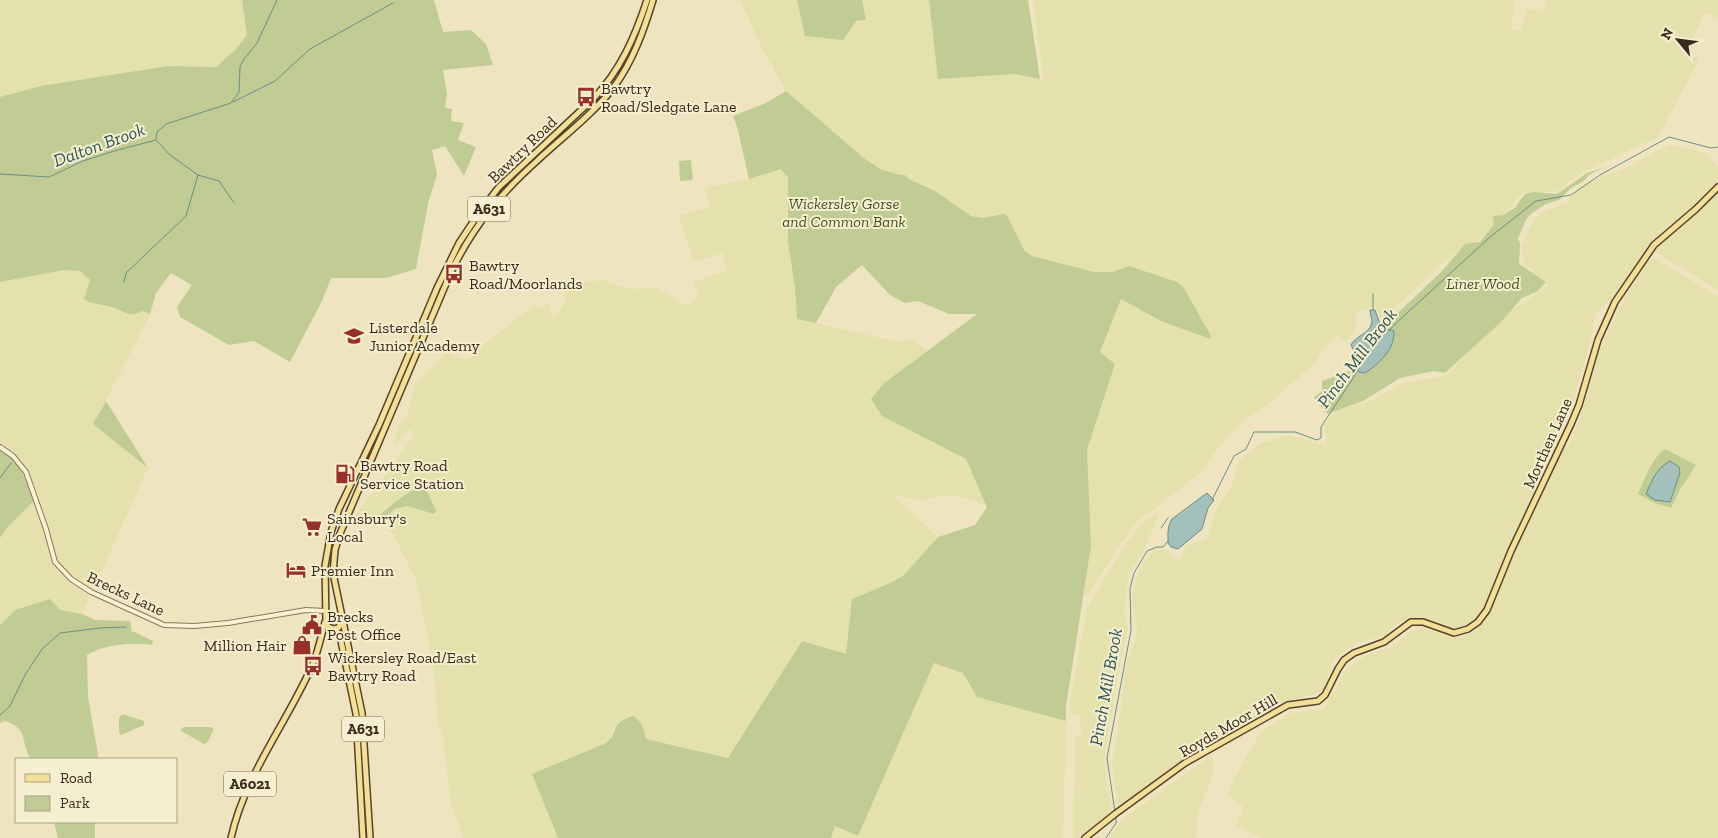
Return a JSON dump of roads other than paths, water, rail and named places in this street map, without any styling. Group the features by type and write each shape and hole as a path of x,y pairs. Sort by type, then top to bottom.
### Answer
{"main road":[{"name":"Bawtry Road","path":"332,629 327,626 326,619 325,566 331,532 345,496 379,425 437,288 459,242 499,188 598,94 617,68 635,33 647,0"},
{"name":"Bawtry Road","path":"343,621 333,573 335,550 339,534 451,272 469,238 491,207 512,184 582,120 607,94 622,74 640,37 653,0"},
{"name":"A631","path":"565,126 569,128 582,120"},
{"name":"Morthen Lane","path":"1422,622 1454,633 1468,629 1482,618 1579,405 1598,340 1615,302 1654,245 1696,209 1718,187"},
{"path":"345,496 350,494 354,499"},
{"path":"327,608 338,603"},
{"name":"A6021","path":"231,838 234,823 247,791 268,747 312,666 326,619"},
{"name":"A631","path":"343,621 362,713 370,838"},
{"path":"332,629 338,628 343,621"},
{"name":"Royds Moor Hill","path":"1085,838 1185,763 1288,705 1318,701 1325,695 1338,669 1350,656 1384,642 1411,622 1422,622"},
{"name":"A631","path":"332,629 340,636 356,714 364,838"},
{"name":"A6021","path":"318,648 325,635 332,629"}],"street":[{"name":"Brecks Lane","path":"0,447 13,456 26,472 46,529 55,562 71,579 91,592 164,625 194,626 228,623 327,608"}],"water":[{"path":"1370,310 1375,310 1381,327 1394,331 1394,338 1385,355 1365,373 1359,372 1355,353 1351,345 1371,326"},
{"path":"1670,461 1679,467 1680,473 1670,502 1655,500 1646,494 1658,471"},
{"path":"1207,493 1214,500 1208,508 1202,529 1178,549 1171,547 1168,543 1168,534 1172,519"}],"waterway":[{"name":"Dalton Brook","path":"0,174 49,177 83,161 156,140 157,132 166,124 231,103 239,92 240,67 257,43 277,0"},
{"path":"233,102 275,81 310,49 393,3"},
{"name":"Pinch Mill Brook","path":"1389,331 1490,237 1536,201 1571,195 1600,175 1669,137 1711,148 1718,147"},
{"path":"157,141 170,155 198,175 219,181 234,203"},
{"path":"124,282 126,273 186,216 198,175"},
{"path":"1373,294 1373,310"},
{"name":"Pinch Mill Brook","path":"1212,500 1234,456 1246,449 1254,432 1295,432 1317,440 1321,438 1321,427 1359,369"},
{"path":"0,478 11,463"},
{"path":"1161,528 1168,518"},
{"name":"Pinch Mill Brook","path":"1115,812 1107,758 1131,630 1130,589 1134,573 1147,551 1163,547 1169,540"},
{"path":"0,715 10,706 25,675 42,649 60,633 126,627"},
{"name":"Pinch Mill Brook","path":"1106,838 1116,823 1116,815"}],"place":[{"name":"Bawtry Road/Sledgate Lane","path":"586,97"},
{"name":"Bawtry Road/Moorlands","path":"454,274"},
{"name":"Listerdale Junior Academy","path":"354,336"},
{"name":"Bawtry Road Service Station","path":"345,474"},
{"name":"Sainsbury's Local","path":"312,527"},
{"name":"Premier Inn","path":"296,570"},
{"name":"Brecks Post Office","path":"312,625"},
{"name":"Million Hair","path":"302,645"},
{"name":"Wickersley Road/East Bawtry Road","path":"313,666"}],"park label":[{"name":"Wickersley Gorse and Common Bank","path":"844,212"},
{"name":"Liner Wood","path":"1483,283"}]}
